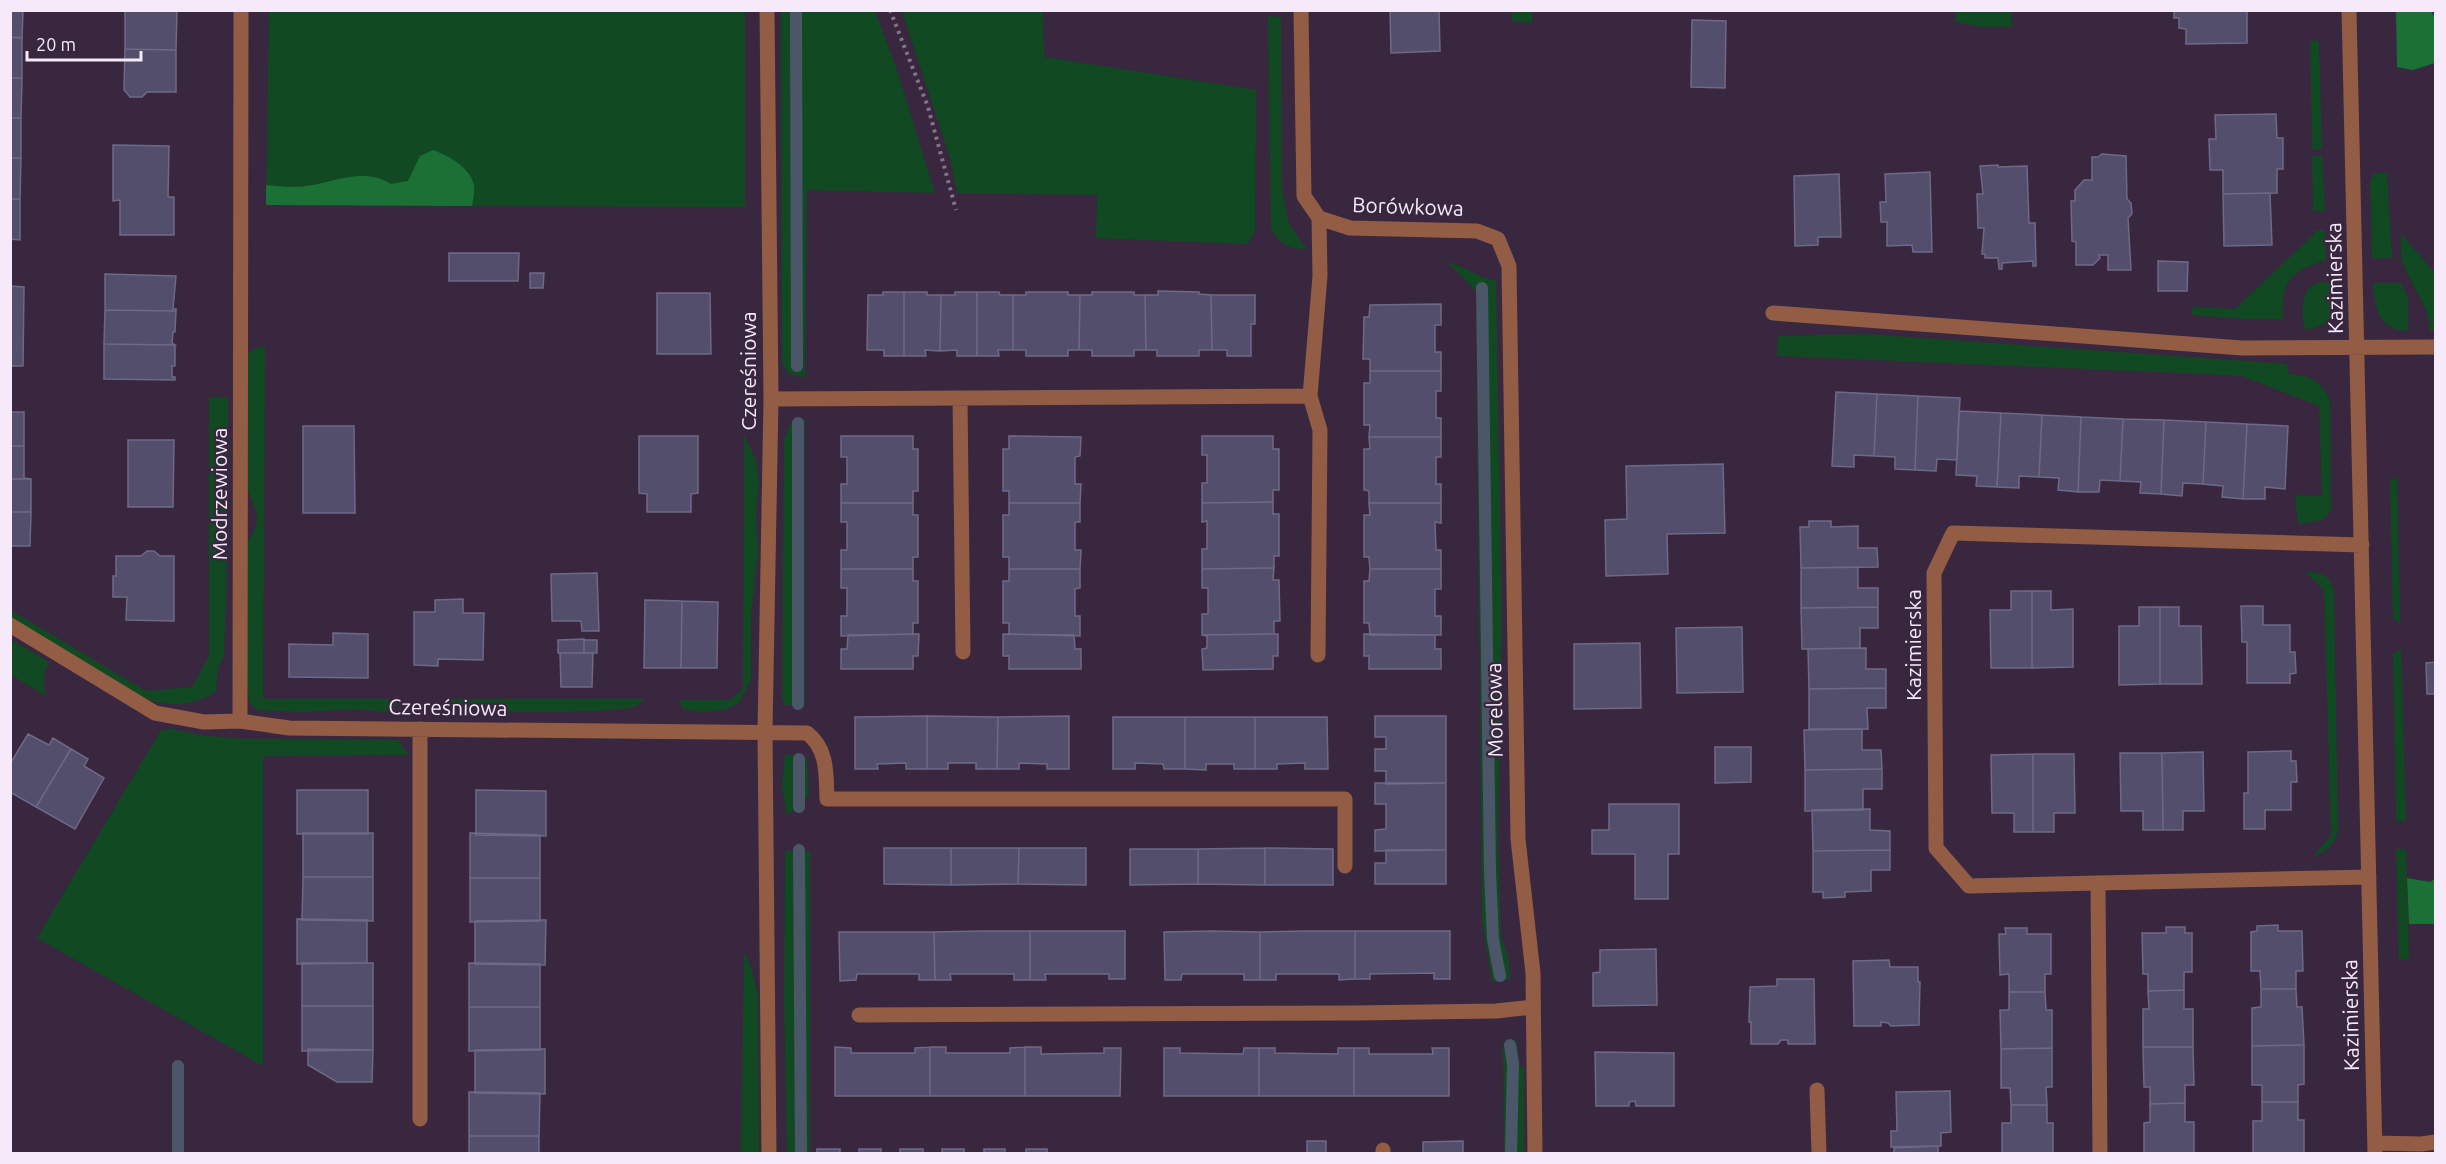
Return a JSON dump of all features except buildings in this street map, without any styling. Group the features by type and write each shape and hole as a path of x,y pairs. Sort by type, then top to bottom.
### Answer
{"street":[{"name":"Modrzewiowa","path":"240,722 241,10"},
{"name":"Czereśniowa","path":"767,10 771,399 765,732 770,1154"},
{"path":"1301,10 1304,196 1319,218 1320,276 1310,396 1320,430 1318,655"},
{"name":"Kazimierska","path":"2349,10 2375,1148"},
{"name":"Borówkowa","path":"1319,218 1350,228 1478,231 1498,239 1509,266"},
{"name":"Morelowa","path":"1509,266 1518,839 1533,973 1535,1154"},
{"path":"1773,313 2242,348 2358,345 2436,347"},
{"path":"771,399 1310,396"},
{"path":"960,398 963,652"},
{"name":"Kazimierska","path":"2362,545 1953,533 1934,573 1936,848 1969,886 2369,876"},
{"path":"10,625 155,713 204,722 240,722"},
{"name":"Czereśniowa","path":"240,722 289,728 765,732"},
{"path":"420,729 420,1119"},
{"path":"765,732 807,733 817,741 825,756 827,799 1345,799 1345,866"},
{"path":"2098,883 2100,1154"},
{"path":"859,1015 1354,1013 1496,1011 1533,1007"},
{"path":"1817,1090 1819,1154"},
{"path":"2375,1148 2436,1142"}],"path":[{"path":"890,10 928,107 956,210"}],"green space":[{"path":"269,11 745,11 745,207 266,205"},
{"path":"781,11 875,11 896,67 935,193 807,190 805,378 789,374 782,363"},
{"path":"902,11 1043,11 1044,57 1256,90 1255,231 1248,244 1096,238 1097,195 957,193 950,158"},
{"path":"1512,11 1532,11 1532,23 1512,21"},
{"path":"1957,11 2011,11 2012,27 1983,27 1955,22"},
{"path":"2396,11 2431,11 2435,18 2435,63 2413,70 2397,67"},
{"path":"1268,16 1281,17 1282,187 1288,222 1306,249 1285,244 1271,229"},
{"path":"2310,41 2319,41 2322,149 2312,149"},
{"path":"433,150 457,162 467,171 474,188 472,206 266,205 266,185 302,187 362,176 382,179 391,184 408,181 420,156"},
{"path":"2312,156 2322,156 2325,211 2313,211"},
{"path":"2374,173 2387,173 2392,258 2372,258 2370,181"},
{"path":"2325,230 2326,260 2296,273 2290,279 2284,295 2283,319 2192,315 2192,307 2235,309 2314,234 2314,231"},
{"path":"2401,234 2435,273 2435,331 2430,331 2424,305 2406,272 2401,253"},
{"path":"1446,261 1496,281 1502,613 1498,840 1501,936 1509,960 1510,979 1492,982 1482,921 1476,291"},
{"path":"2339,282 2336,308 2328,321 2314,328 2304,329 2303,304 2306,292 2315,284"},
{"path":"2373,283 2401,283 2408,299 2408,331 2390,327 2384,322 2377,309"},
{"path":"1865,334 2287,364 2288,374 2314,380 2324,389 2330,402 2331,510 2323,520 2298,524 2295,495 2322,496 2319,406 2242,376 1777,356 1778,336"},
{"path":"265,346 263,699 398,699 396,706 384,712 360,709 302,712 257,710 249,702 246,544 255,529 257,518 248,491 245,356 256,348"},
{"path":"209,398 228,398 224,656 218,668 216,691 200,700 182,704 155,702 146,699 11,618 10,610 146,691 192,687 209,656"},
{"path":"805,419 805,705 785,705 782,697 784,440 791,422"},
{"path":"744,435 756,460 759,482 756,513 758,551 751,617 751,680 739,703 727,709 703,712 682,709 679,700 731,700 743,688"},
{"path":"2397,477 2400,624 2393,618 2390,481"},
{"path":"2305,571 2327,578 2334,592 2338,830 2335,840 2329,847 2312,857 2331,836 2324,590"},
{"path":"10,639 49,662 44,680 44,689 48,697 11,675"},
{"path":"2401,649 2406,821 2396,821 2393,654"},
{"path":"450,699 644,699 638,705 625,708 546,712 467,709 454,705"},
{"path":"172,729 206,736 249,739 398,740 408,755 263,756 263,1066 37,938 161,730"},
{"path":"785,754 807,757 809,796 787,816 782,788"},
{"path":"2396,849 2406,849 2409,959 2399,960"},
{"path":"785,851 810,851 810,1153 787,1153 784,1002"},
{"path":"2407,878 2430,882 2435,879 2435,924 2409,924"},
{"path":"744,951 758,994 759,1153 741,1153"},
{"path":"1516,1039 1520,1067 1524,1067 1524,1153 1504,1153 1503,1043"}],"waterway":[{"path":"796,10 797,366"},
{"path":"1482,288 1490,872 1493,939 1500,976"},
{"path":"798,423 798,704"},
{"path":"799,759 799,807"},
{"path":"799,850 801,1154"},
{"path":"1510,1045 1513,1064 1511,1154"},
{"path":"178,1066 178,1154"}]}
